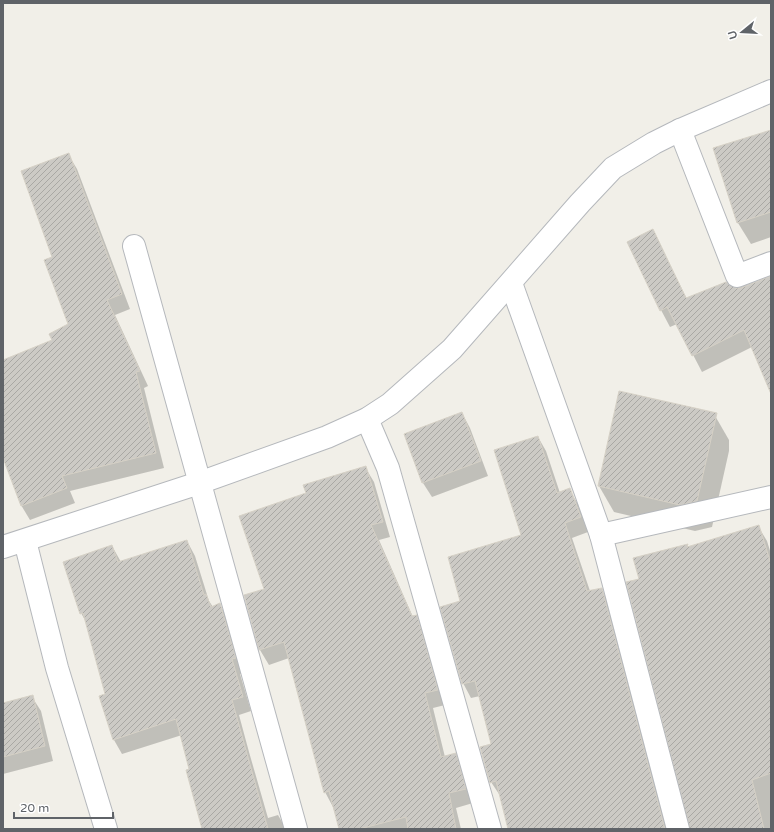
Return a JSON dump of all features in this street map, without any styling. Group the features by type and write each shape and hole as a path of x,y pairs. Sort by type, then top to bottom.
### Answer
{"street":[{"path":"3,548 199,483 327,438 367,418 390,404 452,349 580,203 613,168 654,143 680,130 771,91"},
{"path":"680,130 737,276 771,263"},
{"path":"134,246 296,829"},
{"path":"511,283 601,535 678,829"},
{"path":"367,418 388,468 490,829"},
{"path":"601,535 771,497"},
{"path":"25,541 57,668 106,829"}],"building":[{"path":"771,130 771,212 737,223 713,148"},
{"path":"69,153 122,294 107,300 140,371 136,372 156,453 62,476 67,488 21,506 3,458 3,360 52,340 49,334 68,324 44,260 52,257 21,171"},
{"path":"653,229 686,298 726,282 735,288 741,288 771,276 771,394 744,330 692,356 667,307 660,311 627,242"},
{"path":"619,391 717,413 697,501 680,505 598,486"},
{"path":"462,412 481,461 422,483 404,434"},
{"path":"538,436 557,493 570,488 581,517 565,523 587,591 602,588 665,829 508,829 496,781 490,783 480,747 491,744 475,681 462,684 440,607 460,601 448,557 521,535 494,450"},
{"path":"366,466 383,522 371,525 412,616 417,615 438,690 425,693 441,757 456,753 466,789 449,793 456,829 408,829 406,817 359,829 339,829 329,791 324,793 284,642 259,650 244,595 264,589 239,516 306,493 303,485"},
{"path":"759,525 771,564 771,773 752,780 764,829 690,829 626,582 639,579 633,558 688,544 687,547"},
{"path":"187,540 204,595 206,594 211,607 220,603 236,658 232,659 243,697 232,700 268,829 202,829 186,770 189,769 176,719 113,740 99,696 105,694 83,613 80,614 63,562 112,545 118,562"},
{"path":"33,695 45,746 3,757 3,703"}]}
